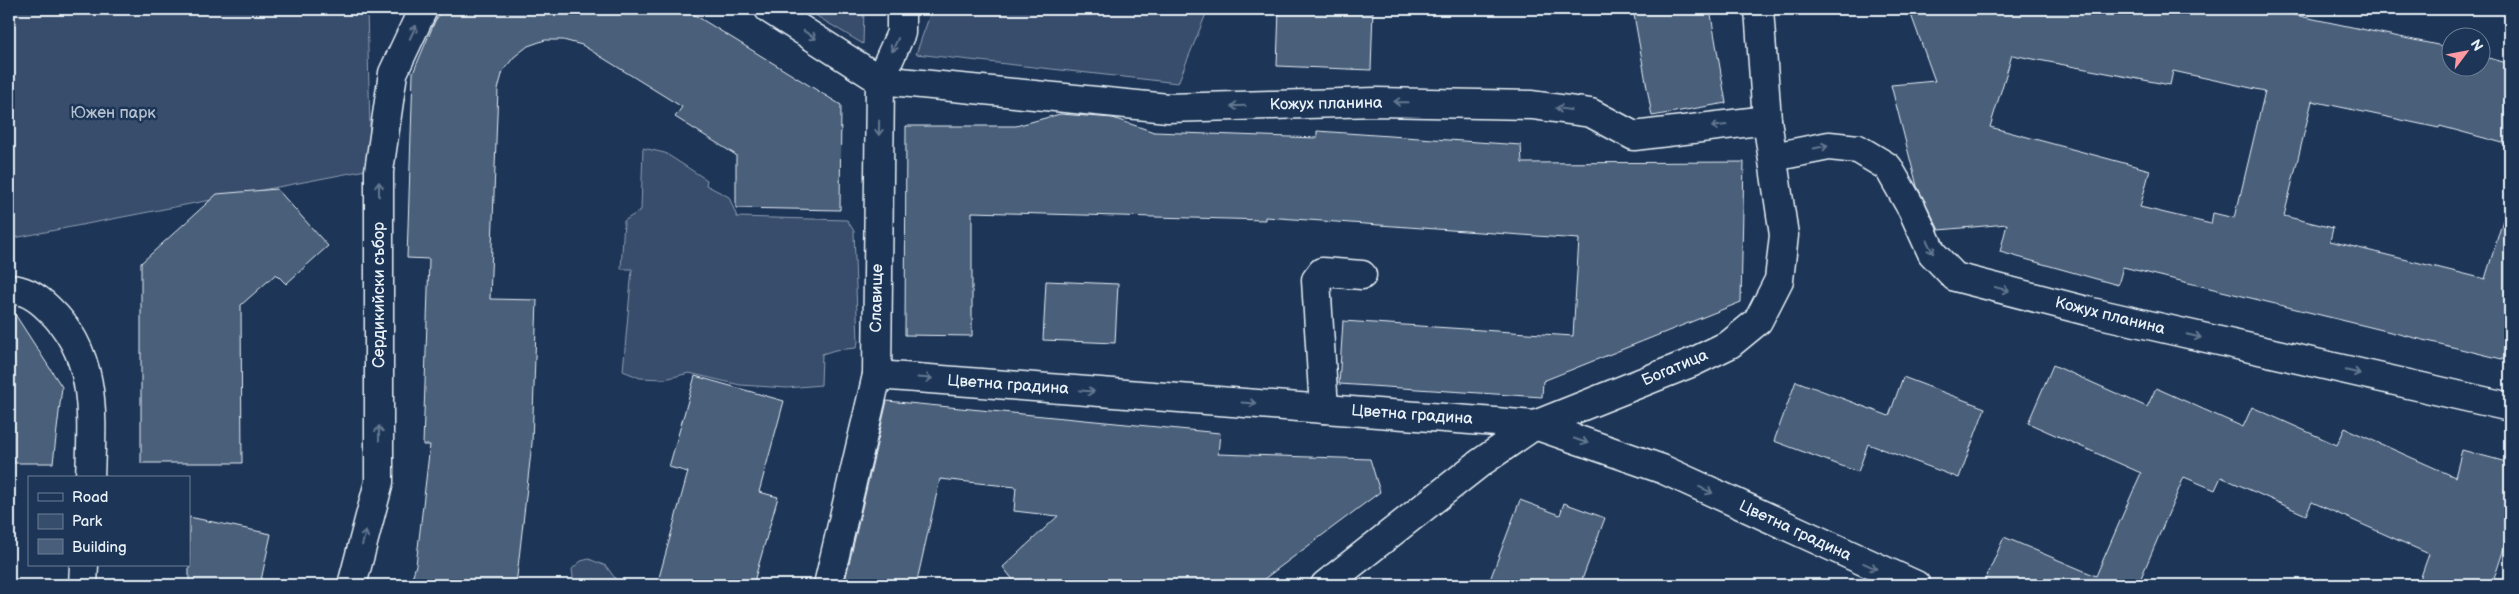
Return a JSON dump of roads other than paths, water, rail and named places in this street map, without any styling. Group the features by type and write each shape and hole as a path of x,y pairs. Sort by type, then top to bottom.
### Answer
{"street":[{"name":"Сердикийски събор","path":"352,585 379,482 378,171 393,73 424,9"},
{"path":"769,9 880,80"},
{"name":"Славище","path":"828,585 877,375 880,80 901,33 901,9"},
{"name":"Богатица","path":"1326,585 1480,463 1535,424 1693,362 1730,344 1758,321 1779,280 1784,235 1768,120 1759,9"},
{"name":"Кожух планина","path":"880,80 1168,108 1376,102 1532,105 1591,113 1634,136 1768,120"},
{"name":"Кожух планина","path":"1773,157 1829,146 1858,149 1888,167 1912,209 1932,253 1955,277 2087,311 2510,407"},
{"path":"1324,409 1316,280 1322,272 1362,275"},
{"path":"9,289 37,297 65,324 82,354 92,409 90,476"},
{"name":"Цветна градина","path":"877,375 1535,424 1662,469 1916,585"},
{"path":"83,585 84,566"}],"park label":[{"name":"Южен парк","path":"113,113"}]}
